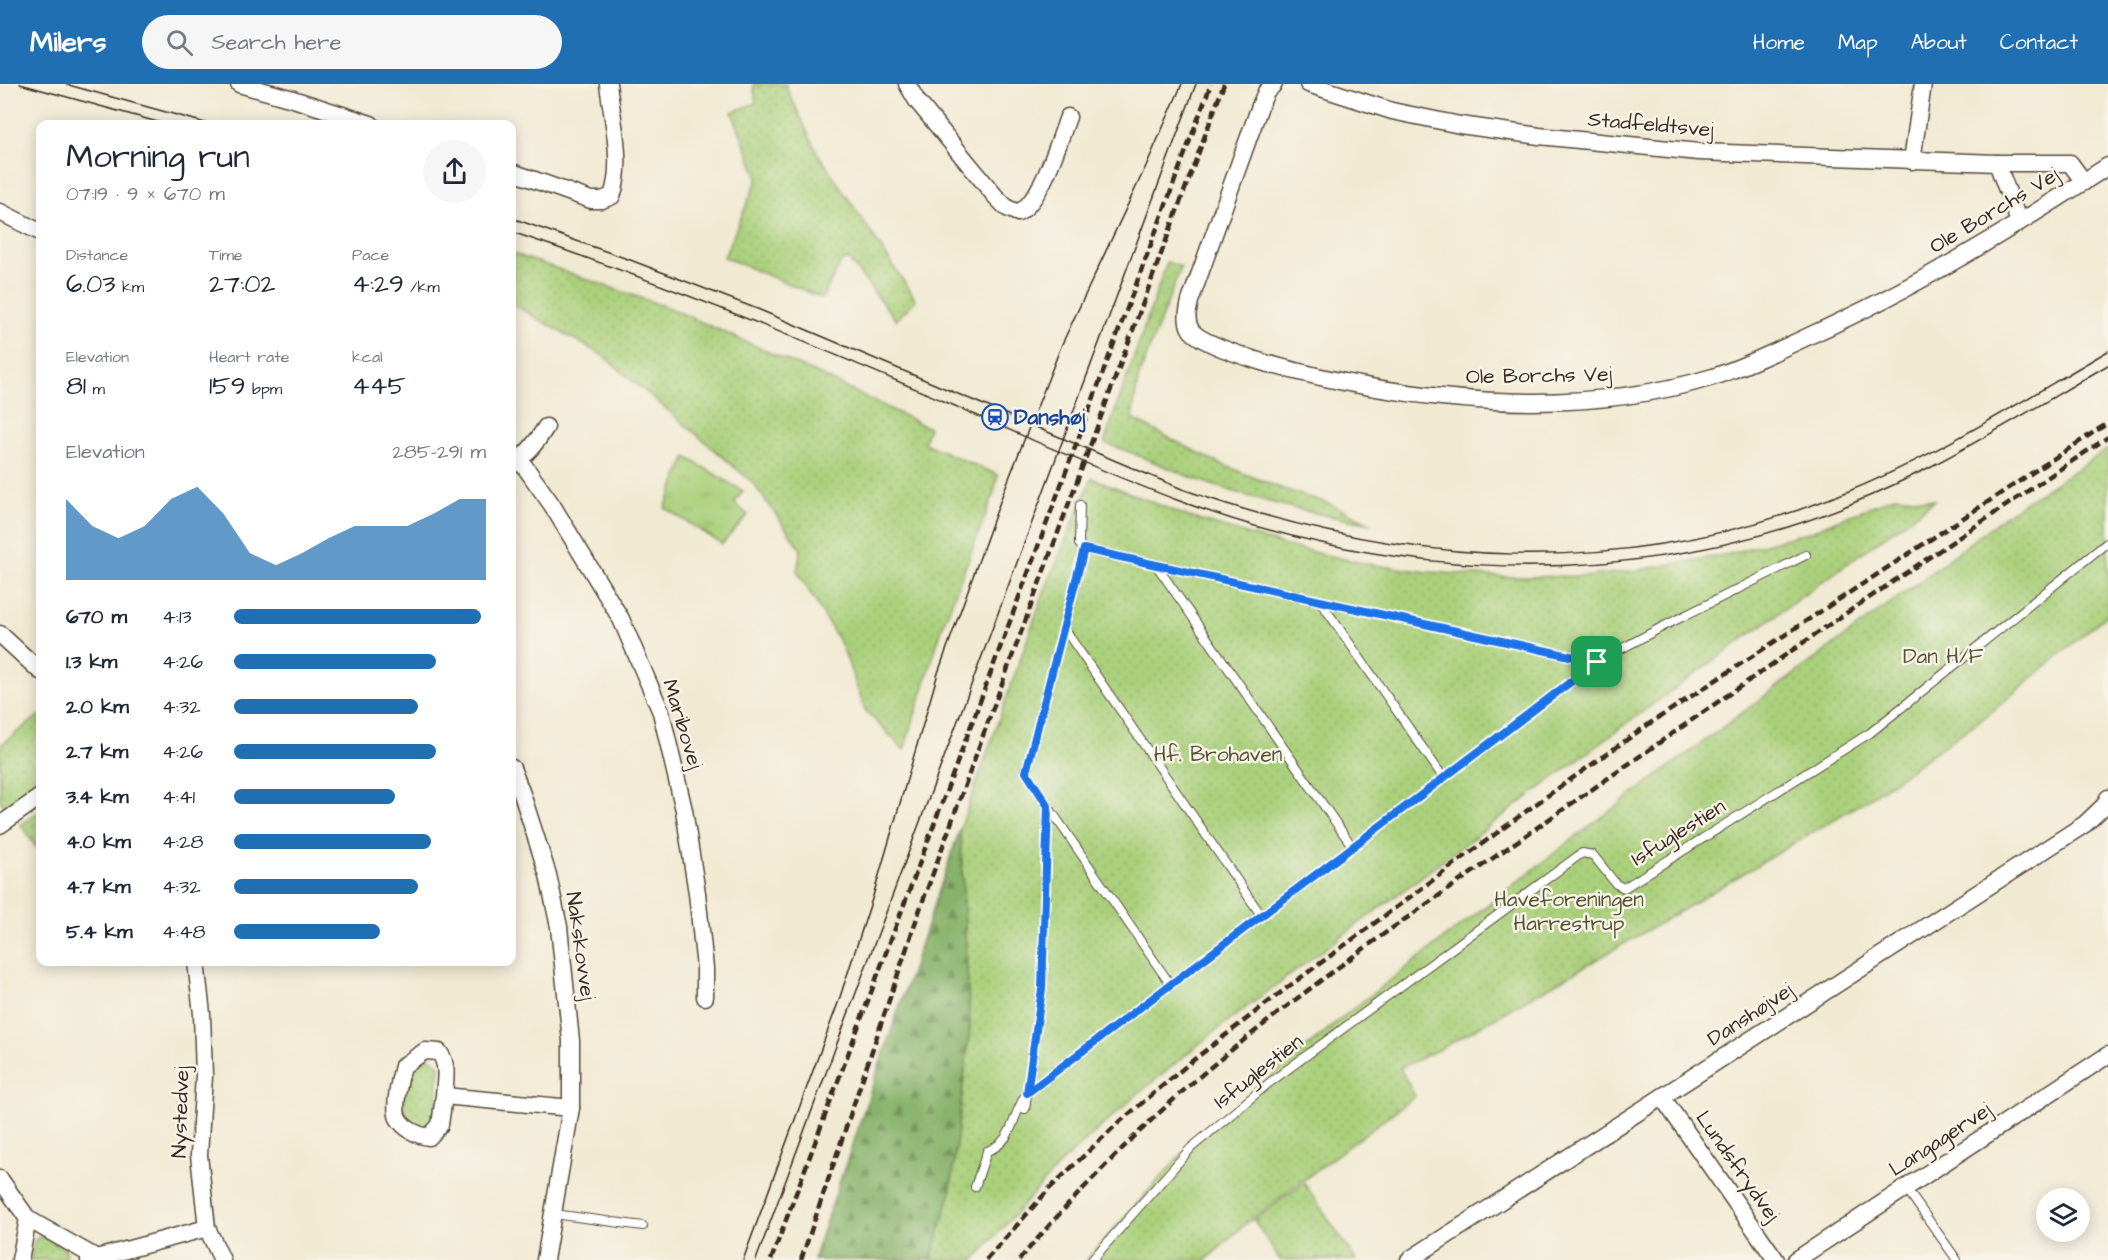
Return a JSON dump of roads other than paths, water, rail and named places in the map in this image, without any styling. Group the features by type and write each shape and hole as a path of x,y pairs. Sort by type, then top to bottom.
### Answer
{"street":[{"path":"239,84 359,120"},
{"path":"516,173 591,200 602,200 612,196 618,169 608,84"},
{"path":"907,84 917,101 995,196 1007,208 1018,213 1027,208 1038,192 1068,117"},
{"name":"Ole Borchs Vej","path":"1274,84 1266,92 1260,106 1190,300 1187,317 1190,329 1198,336 1252,359 1341,382 1414,394 1464,399 1575,400 1637,394 1712,377 1848,319 1972,251 2108,166"},
{"name":"Stadfeldtsvej","path":"1308,84 1392,111 1460,126 1539,136 1699,152 1997,163 2070,163 2084,182"},
{"path":"1912,160 1923,84"},
{"path":"1997,163 2019,222"},
{"path":"0,212 36,230"},
{"name":"Maribovej","path":"546,427 536,443 516,462 552,505 621,619 661,712 684,810 697,893 705,968 705,998"},
{"path":"0,634 36,667"},
{"name":"Nakskovvej","path":"517,796 548,875 559,927 572,1041 571,1108 546,1260"},
{"name":"Danshøjvej","path":"1409,1260 2085,824 2108,798"},
{"path":"0,825 36,800"},
{"name":"Nystedvej","path":"196,966 202,1014 204,1076 199,1155 207,1228 222,1260"},
{"path":"425,1051 439,1052 446,1066 444,1096 440,1125 429,1137 418,1136 399,1119 396,1110 403,1066 425,1051"},
{"name":"Langagervej","path":"1796,1260 2108,1055"},
{"path":"444,1096 571,1108"},
{"name":"Lundsfrydvej","path":"1662,1097 1776,1260"},
{"path":"0,1179 28,1219 92,1259 207,1228"},
{"path":"20,1260 28,1219"}],"lane":[{"path":"1080,506 1079,544 1084,549 1597,662"},
{"name":"Isfuglestien","path":"1092,1260 1191,1148 1269,1083 1582,853 1593,855 1616,884 1624,888 1870,733 2108,542"},
{"path":"1084,549 1026,772 1170,984"},
{"path":"975,1187 987,1151 997,1147 1007,1137 1019,1103 1027,1093 1170,984 1597,662 1806,555"},
{"path":"1156,565 1352,846"},
{"path":"1320,601 1443,777"},
{"path":"1063,627 1261,915"},
{"path":"1025,1109 1042,989 1048,806"},
{"path":"1906,1188 1956,1260"},
{"path":"554,1214 643,1226"}],"tram line":[{"path":"20,84 150,120"},
{"path":"65,84 195,120"},
{"path":"743,1260 838,1003 873,896 938,673 1002,496 1062,344 1182,84"},
{"path":"756,1260 1196,84"},
{"path":"516,219 760,310 1182,489 1266,516 1349,536 1432,549 1516,554 1599,552 1682,541 1765,521 1849,491 1915,460 1980,426 2108,351"},
{"path":"516,233 668,288 771,329 874,371 1082,462 1177,500 1252,525 1327,544 1404,558 1481,565 1558,566 1635,560 1712,547 1788,527 1831,512 1913,476 2108,365"}],"railway":[{"path":"771,1260 1211,84"},
{"path":"801,1260 920,909 1224,84"},
{"path":"986,1260 1050,1188 1116,1125 1192,1061 1284,990 1536,804 1649,724 2108,423"},
{"path":"1019,1260 1089,1182 1140,1131 1218,1061 1323,979 1388,931 1833,622 2108,437"}],"place":[{"name":"Danshøj","path":"995,417"}],"park label":[{"name":"Dan H/F","path":"1943,656"},
{"name":"Hf. Brohaven","path":"1218,754"},
{"name":"Haveforeningen Harrestrup","path":"1569,911"}]}
